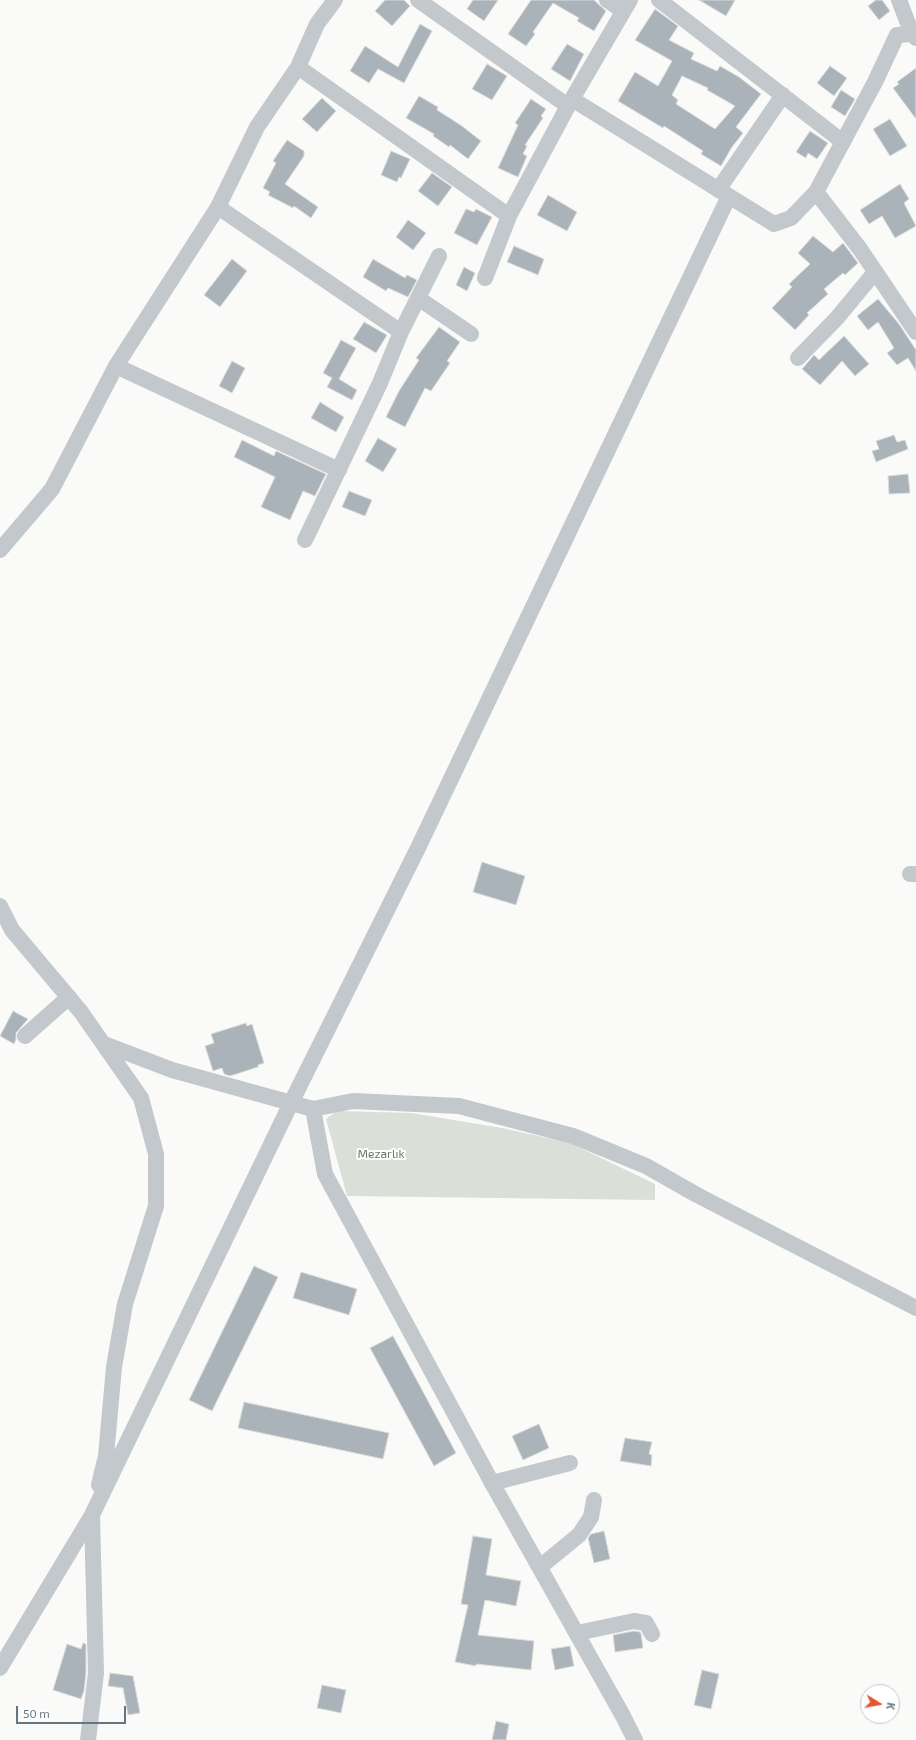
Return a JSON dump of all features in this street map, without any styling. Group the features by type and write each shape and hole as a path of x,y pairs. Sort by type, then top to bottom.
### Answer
{"street":[{"path":"0,550 52,489 116,366 218,207 257,128 298,67 317,24 335,0"},
{"path":"418,0 570,102 774,224 792,218 816,192 875,82 897,35 914,36 899,0"},
{"path":"484,278 509,216 570,102 627,6 608,0"},
{"path":"659,0 843,142"},
{"path":"298,67 509,216"},
{"path":"0,1668 92,1514 291,1103 422,841 724,193 783,95"},
{"path":"816,192 875,272 916,332"},
{"path":"218,207 401,332"},
{"path":"305,540 380,383 401,332 439,256"},
{"path":"798,358 836,318 875,272"},
{"path":"418,298 471,334"},
{"path":"116,366 339,470"},
{"path":"2,912 12,930 82,1012 141,1098 156,1154 156,1206 125,1304 114,1367 106,1456 92,1514 96,1673 88,1740"},
{"path":"25,1036 69,997"},
{"path":"104,1044 172,1070 313,1110 353,1100 459,1106 573,1136 646,1166 704,1199 916,1308"},
{"path":"313,1110 325,1174 492,1483 577,1633 635,1740"},
{"path":"492,1483 570,1463"},
{"path":"540,1567 579,1535 591,1517 594,1500"},
{"path":"577,1633 634,1621 646,1623 652,1634"}],"green space":[{"name":"Mezarlık","path":"337,1111 411,1113 502,1128 570,1143 655,1184 655,1200 347,1196 326,1119"}],"building":[{"path":"385,0 404,0 410,6 392,26 375,11"},
{"path":"473,0 498,0 484,21 467,9"},
{"path":"531,0 594,0 606,11 594,31 577,21 579,18 553,3 533,32 535,34 526,46 508,34"},
{"path":"699,0 735,0 726,16"},
{"path":"876,0 882,0 890,11 879,20 868,6"},
{"path":"655,9 678,26 669,40 694,53 691,59 717,71 720,66 739,77 761,94 736,127 743,133 732,147 721,166 701,154 703,151 664,126 663,128 618,101 635,72 658,86 672,61 635,40","holes":["682,76 708,88 707,90 735,106 715,129 676,104 678,100 672,95"]},
{"path":"420,24 432,31 404,83 378,69 369,83 350,71 365,46 398,67"},
{"path":"567,44 584,54 570,81 551,69"},
{"path":"487,64 507,76 492,100 472,89"},
{"path":"830,66 847,78 834,96 817,83"},
{"path":"916,68 916,119 893,88 899,84 897,82"},
{"path":"841,90 855,99 845,116 831,107"},
{"path":"419,96 438,107 437,110 462,126 481,141 468,159 450,145 449,147 433,136 434,134 406,118"},
{"path":"322,98 336,111 317,132 302,119"},
{"path":"531,99 546,109 541,116 543,118 525,145 527,146 523,154 527,156 518,177 498,168 518,125 515,123"},
{"path":"890,119 907,146 890,156 873,129"},
{"path":"810,131 828,143 817,159 808,153 806,158 796,152"},
{"path":"287,140 304,151 304,156 285,184 318,207 311,218 294,206 293,208 268,195 270,192 263,188 276,163 273,161"},
{"path":"391,151 410,159 401,178 399,177 397,182 381,175"},
{"path":"432,173 452,187 438,206 418,191"},
{"path":"900,184 909,199 904,203 916,226 895,238 882,216 869,224 860,210"},
{"path":"548,195 577,212 567,231 537,215"},
{"path":"466,209 474,212 476,209 492,217 477,245 454,233"},
{"path":"408,220 426,233 413,250 396,237"},
{"path":"813,236 833,252 843,243 858,263 845,275 843,273 824,289 828,294 807,313 809,315 795,330 772,308 792,287 789,284 810,264 798,253"},
{"path":"514,246 544,259 538,275 507,262"},
{"path":"232,259 247,271 220,307 204,295"},
{"path":"373,259 405,278 407,275 417,280 408,297 388,288 386,291 363,277"},
{"path":"464,267 475,273 467,291 456,285"},
{"path":"878,299 899,324 916,350 916,371 908,358 897,365 887,353 894,348 878,322 868,330 857,316"},
{"path":"364,322 387,335 376,353 353,339"},
{"path":"439,327 460,342 447,361 450,363 431,391 425,388 405,427 386,417 399,391 419,360 416,358"},
{"path":"844,336 869,364 855,376 842,361 820,385 802,369 814,355 819,360"},
{"path":"341,340 356,348 339,379 357,390 352,400 327,387 332,378 323,373"},
{"path":"232,361 245,368 232,393 219,386"},
{"path":"320,402 344,417 336,432 311,418"},
{"path":"894,435 897,442 905,440 908,449 876,462 872,451 879,449 876,441"},
{"path":"378,438 397,449 383,472 365,461"},
{"path":"242,440 274,456 276,451 326,474 315,496 303,491 290,520 261,507 275,477 234,457"},
{"path":"908,474 910,493 889,494 888,476"},
{"path":"349,491 372,500 365,516 342,507"},
{"path":"482,862 525,876 516,905 473,892"},
{"path":"13,1011 28,1019 16,1033 14,1044 0,1036"},
{"path":"246,1023 247,1026 252,1024 264,1063 258,1065 258,1067 230,1076 224,1074 222,1068 213,1071 205,1046 214,1043 211,1034"},
{"path":"254,1266 278,1277 212,1411 189,1400"},
{"path":"301,1272 357,1289 349,1315 293,1298"},
{"path":"393,1336 456,1453 434,1466 370,1348"},
{"path":"244,1402 389,1433 383,1459 238,1428"},
{"path":"539,1424 549,1448 523,1460 512,1436"},
{"path":"625,1438 652,1442 649,1454 652,1455 651,1466 620,1461"},
{"path":"604,1531 610,1559 594,1563 588,1538 591,1534"},
{"path":"473,1536 492,1539 486,1575 521,1581 516,1606 485,1600 478,1635 534,1641 531,1670 476,1664 476,1666 455,1662 468,1605 461,1604"},
{"path":"634,1631 640,1632 643,1648 615,1652 613,1635"},
{"path":"83,1643 86,1644 86,1673 84,1691 81,1699 53,1690 67,1644 81,1649"},
{"path":"570,1646 574,1666 555,1670 551,1649"},
{"path":"702,1670 719,1674 711,1709 694,1705"},
{"path":"110,1673 133,1676 140,1713 128,1715 123,1688 108,1686"},
{"path":"322,1685 346,1690 341,1713 317,1708"},
{"path":"496,1721 509,1724 506,1740 492,1740"}]}
